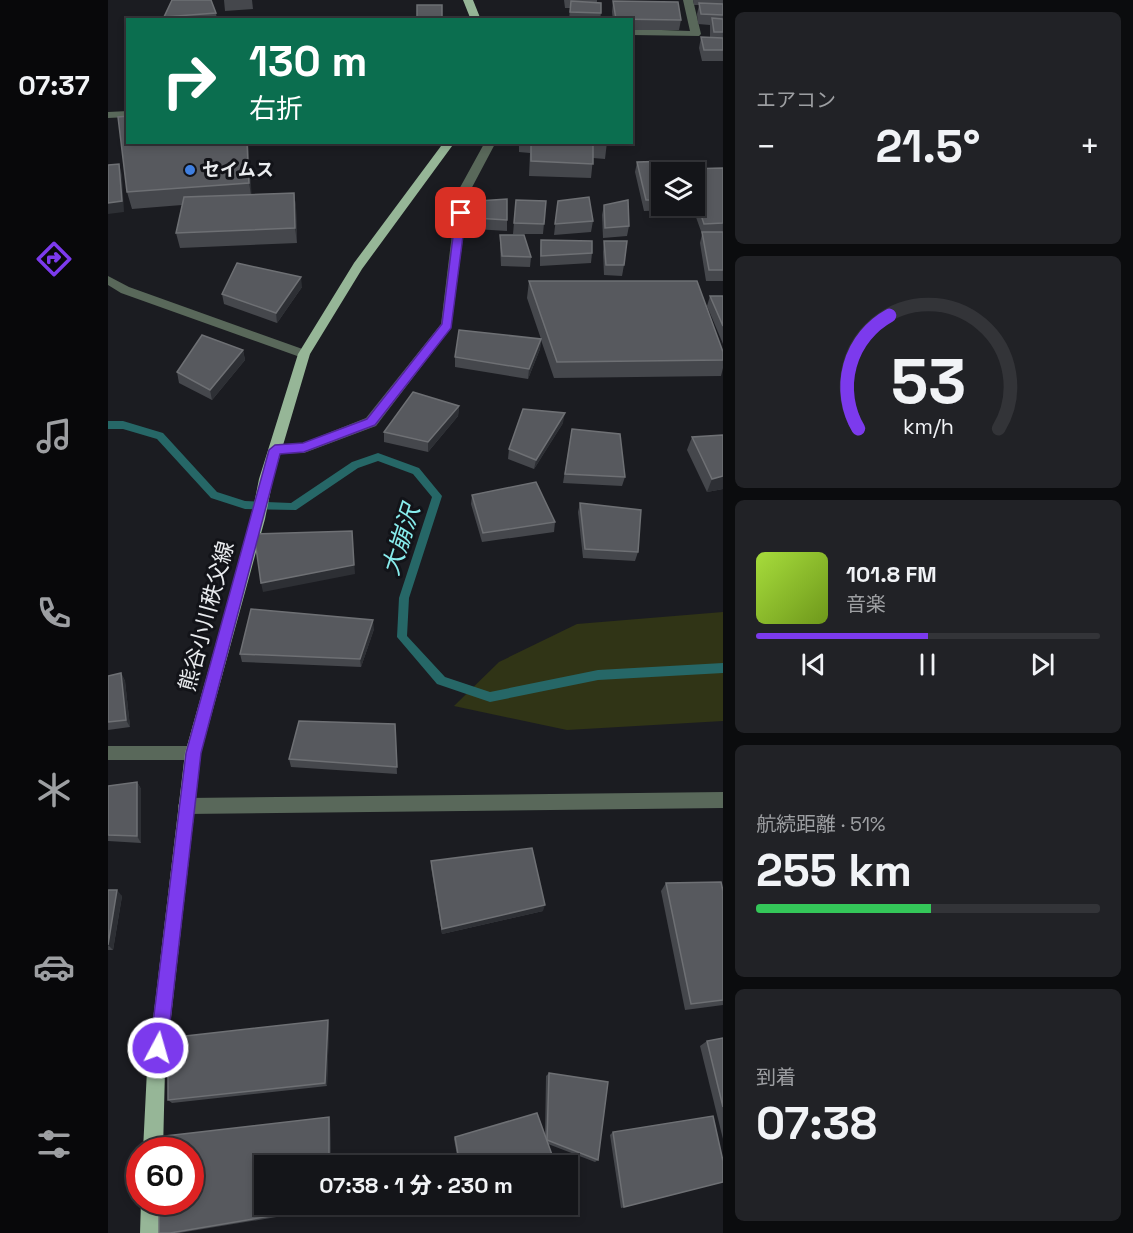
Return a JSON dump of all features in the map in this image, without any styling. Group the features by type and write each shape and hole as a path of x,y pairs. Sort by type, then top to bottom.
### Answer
{"main road":[{"path":"468,0 475,18"},
{"name":"熊谷小川秩父線","path":"153,1137 156,1070 194,753 258,519 266,479 304,354 358,266 449,144"},
{"path":"150,1233 151,1215"}],"street":[{"path":"633,32 696,34 688,0"},
{"path":"108,115 126,114"},
{"path":"275,450 304,448 371,422 447,325 463,193 490,144"},
{"path":"108,280 125,290 304,354"},
{"path":"108,753 194,753"},
{"path":"186,806 723,800"}],"green space":[{"path":"723,612 723,721 567,730 454,706 499,662 577,624"}],"building":[{"path":"172,0 211,0 216,13 164,17"},
{"path":"571,1 601,3 601,13 570,12"},
{"path":"613,1 678,2 681,20 633,19 616,18"},
{"path":"699,3 723,4 723,15 701,14"},
{"path":"417,5 442,5 442,17 417,17"},
{"path":"712,18 723,19 723,32 714,32"},
{"path":"701,37 723,38 723,50 704,50"},
{"path":"126,116 126,144 247,144 249,183 127,192 118,117"},
{"path":"531,144 593,144 593,164 531,161"},
{"path":"670,161 651,162 651,200 646,200 637,162"},
{"path":"119,164 122,201 108,203 108,165"},
{"path":"705,168 723,168 723,223 704,224 701,216 705,216"},
{"path":"294,193 295,228 176,233 184,197"},
{"path":"589,197 593,221 555,224 558,201"},
{"path":"507,199 507,220 475,218 478,201"},
{"path":"516,200 546,201 544,224 514,223"},
{"path":"628,200 629,226 605,228 604,205"},
{"path":"702,232 723,232 723,270 709,270"},
{"path":"500,235 524,235 531,257 502,256"},
{"path":"541,240 592,241 592,253 541,256"},
{"path":"604,241 627,241 624,265 606,265"},
{"path":"237,263 301,277 276,313 222,294"},
{"path":"529,281 697,281 723,352 723,360 557,362"},
{"path":"710,296 723,296 723,326"},
{"path":"459,330 541,339 529,369 455,357"},
{"path":"202,335 243,350 210,390 177,372"},
{"path":"413,392 459,406 428,442 384,432"},
{"path":"523,409 565,413 536,460 509,449"},
{"path":"572,429 620,434 625,477 565,474"},
{"path":"723,435 723,476 712,479 692,437"},
{"path":"536,482 555,522 483,533 472,495"},
{"path":"580,503 641,510 638,552 585,549"},
{"path":"352,531 354,565 261,583 254,534"},
{"path":"251,609 373,620 360,659 240,654"},
{"path":"121,673 126,720 108,722 108,676"},
{"path":"299,721 395,724 397,767 289,759"},
{"path":"137,782 137,836 108,835 108,786"},
{"path":"532,848 545,905 442,929 431,861"},
{"path":"721,882 723,891 723,1000 691,1004 666,883"},
{"path":"108,890 117,890 108,945"},
{"path":"328,1020 325,1083 168,1100 168,1038"},
{"path":"723,1038 723,1107 707,1041"},
{"path":"549,1073 608,1082 598,1160 547,1140"},
{"path":"537,1113 552,1155 458,1155 455,1137"},
{"path":"713,1116 723,1161 723,1182 624,1207 613,1132"},
{"path":"329,1117 329,1155 254,1155 254,1215 277,1215 170,1233 159,1233 159,1215 204,1215 204,1137 157,1137"}],"waterway":[{"name":"大崩沢","path":"108,425 123,425 160,436 214,495 245,505 293,507 355,465 378,457 416,471 437,496 404,598 402,637 441,681 490,697 598,675 723,668"}],"place":[{"name":"セイムス","path":"190,170"}],"route":[{"path":"158,1048 194,753 275,450 304,448 371,422 384,406 447,325 461,213"}]}
